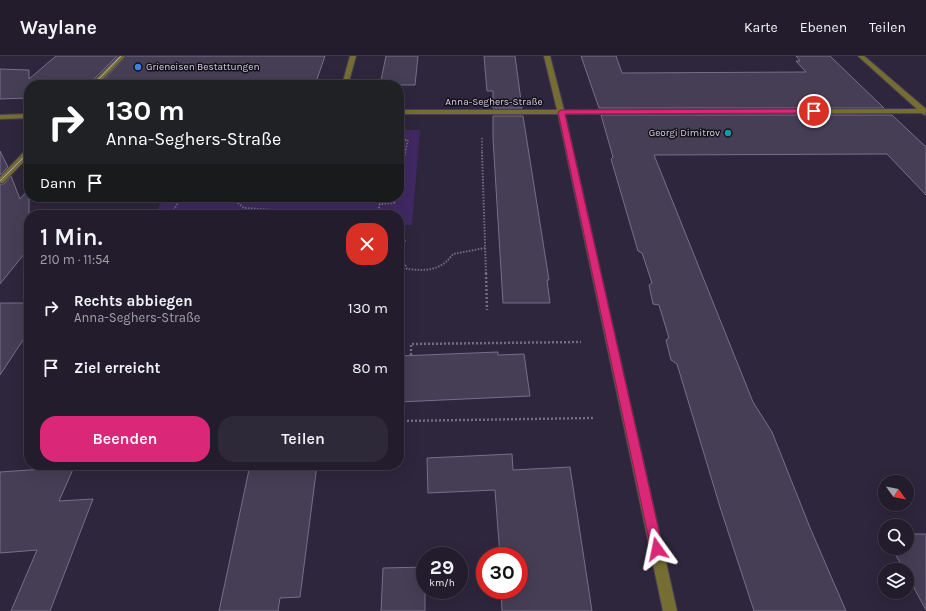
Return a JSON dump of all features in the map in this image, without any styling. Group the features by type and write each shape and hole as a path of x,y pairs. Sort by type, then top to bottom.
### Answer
{"street":[{"path":"98,80 122,56"},
{"path":"346,80 353,56"},
{"path":"547,56 561,112 670,611"},
{"path":"861,56 925,112"},
{"name":"Anna-Seghers-Straße","path":"404,112 925,112"},
{"path":"0,117 24,116"},
{"path":"0,181 24,157"}],"path":[{"path":"482,138 487,310"},
{"path":"404,140 408,140 404,159"},
{"path":"237,202 244,208 274,210"},
{"path":"378,210 380,204 394,202"},
{"path":"404,263 407,269 428,271 448,261 453,254 467,250 485,248"},
{"path":"411,355 411,344 581,342"},
{"path":"404,421 594,418"}],"shaded area":[{"path":"404,130 420,130 412,225 404,225 404,210 156,210 162,202 404,202"}],"building":[{"path":"56,56 117,56 93,80 24,80 24,98 0,99 0,69 29,70 29,79"},
{"path":"126,56 325,56 317,80 104,80"},
{"path":"386,56 418,56 415,85 404,85 404,80 381,80"},
{"path":"484,56 515,56 522,108 493,108 493,91 487,91"},
{"path":"581,56 616,56 622,73 806,72 796,61 800,61 796,56 830,56 884,108 599,108"},
{"path":"601,115 892,115 926,147 926,195 887,154 654,155 753,402 772,432 811,530 846,611 754,611 720,507 677,364 671,360 666,340 669,338 659,305 653,304 649,285 652,283 642,253 638,251 611,159 613,157"},
{"path":"493,116 523,116 549,280 547,280 550,303 503,303"},
{"path":"0,151 8,167 0,175"},
{"path":"11,176 20,199 24,195 24,202 29,202 29,210 24,210 24,254 0,284 0,184 4,184"},
{"path":"0,303 24,303 24,339 0,375"},
{"path":"498,352 498,355 524,354 530,396 404,402 404,356"},
{"path":"512,454 513,470 570,467 592,611 502,611 501,599 528,599 528,547 499,547 495,490 428,493 427,458"},
{"path":"73,470 59,501 93,499 50,611 11,611 37,550 0,553 0,472"},
{"path":"249,470 316,470 300,597 280,598 278,611 219,611"},
{"path":"914,534 926,534 926,610 914,588 914,563 900,563 896,555 914,555"},
{"path":"416,567 416,599 425,599 425,611 381,611 383,568"}],"tram line":[{"path":"98,80 121,56"},
{"path":"0,181 24,157"}],"place":[{"name":"Grieneisen Bestattungen","path":"138,67"},
{"name":"Georgi Dimitrov","path":"728,133"}],"route":[{"path":"657,549 561,112 814,111"}]}
